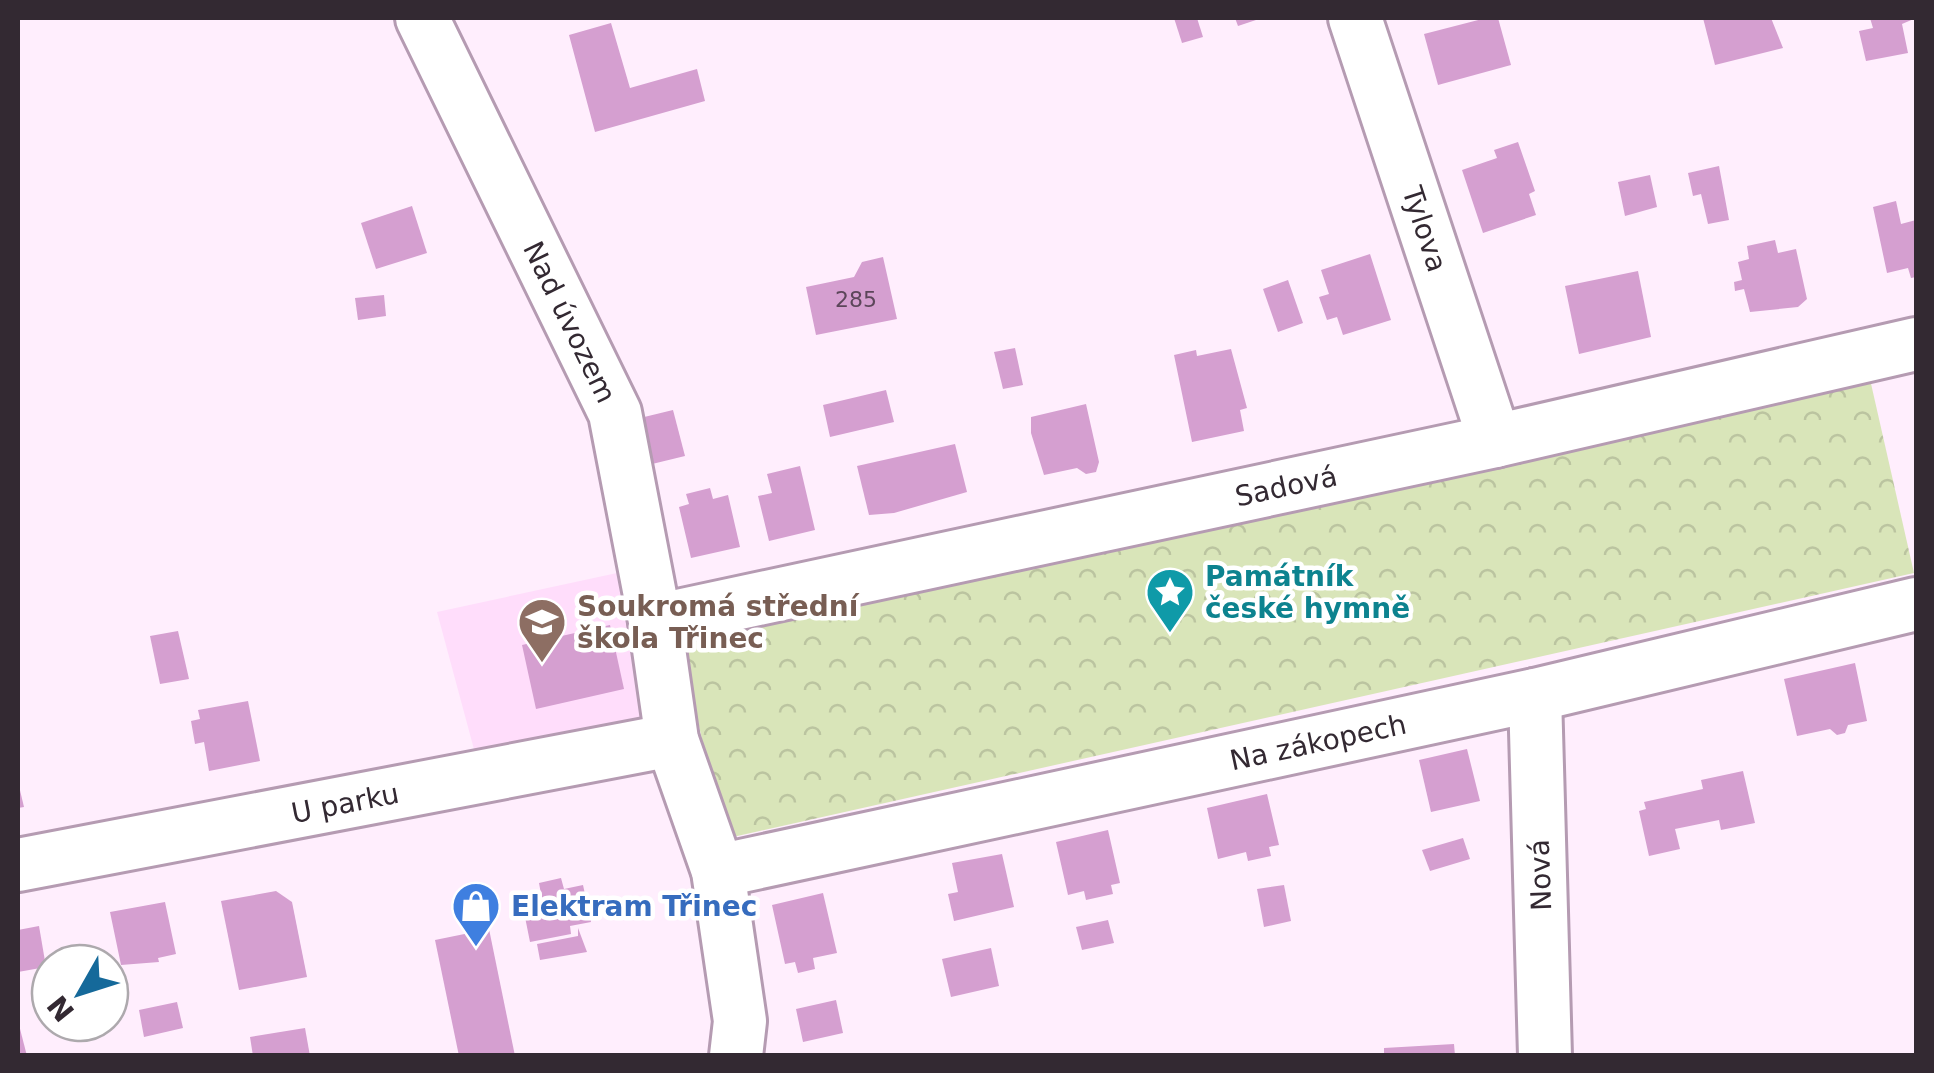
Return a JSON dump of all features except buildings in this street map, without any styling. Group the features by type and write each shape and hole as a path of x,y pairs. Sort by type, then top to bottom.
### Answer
{"street":[{"name":"Nad úvozem","path":"422,18 615,413 655,621 672,740 718,870 740,1021 736,1056"},
{"name":"Tylova","path":"1355,18 1495,441"},
{"name":"Sadová","path":"655,621 1495,441 1916,344"},
{"name":"Na zákopech","path":"718,870 1535,696 1916,604"},
{"name":"Nová","path":"1535,696 1545,1056"},
{"name":"U parku","path":"18,865 672,740"}],"shaded area":[{"name":"Soukromá střední škola Třinec","path":"617,573 643,718 475,753 437,612"}],"green space":[{"path":"1867,366 1914,573 724,839 678,631"}],"place":[{"name":"Památník české hymně","path":"1170,634"},
{"name":"Soukromá střední škola Třinec","path":"542,664"},
{"name":"Elektram Třinec","path":"476,948"}]}
